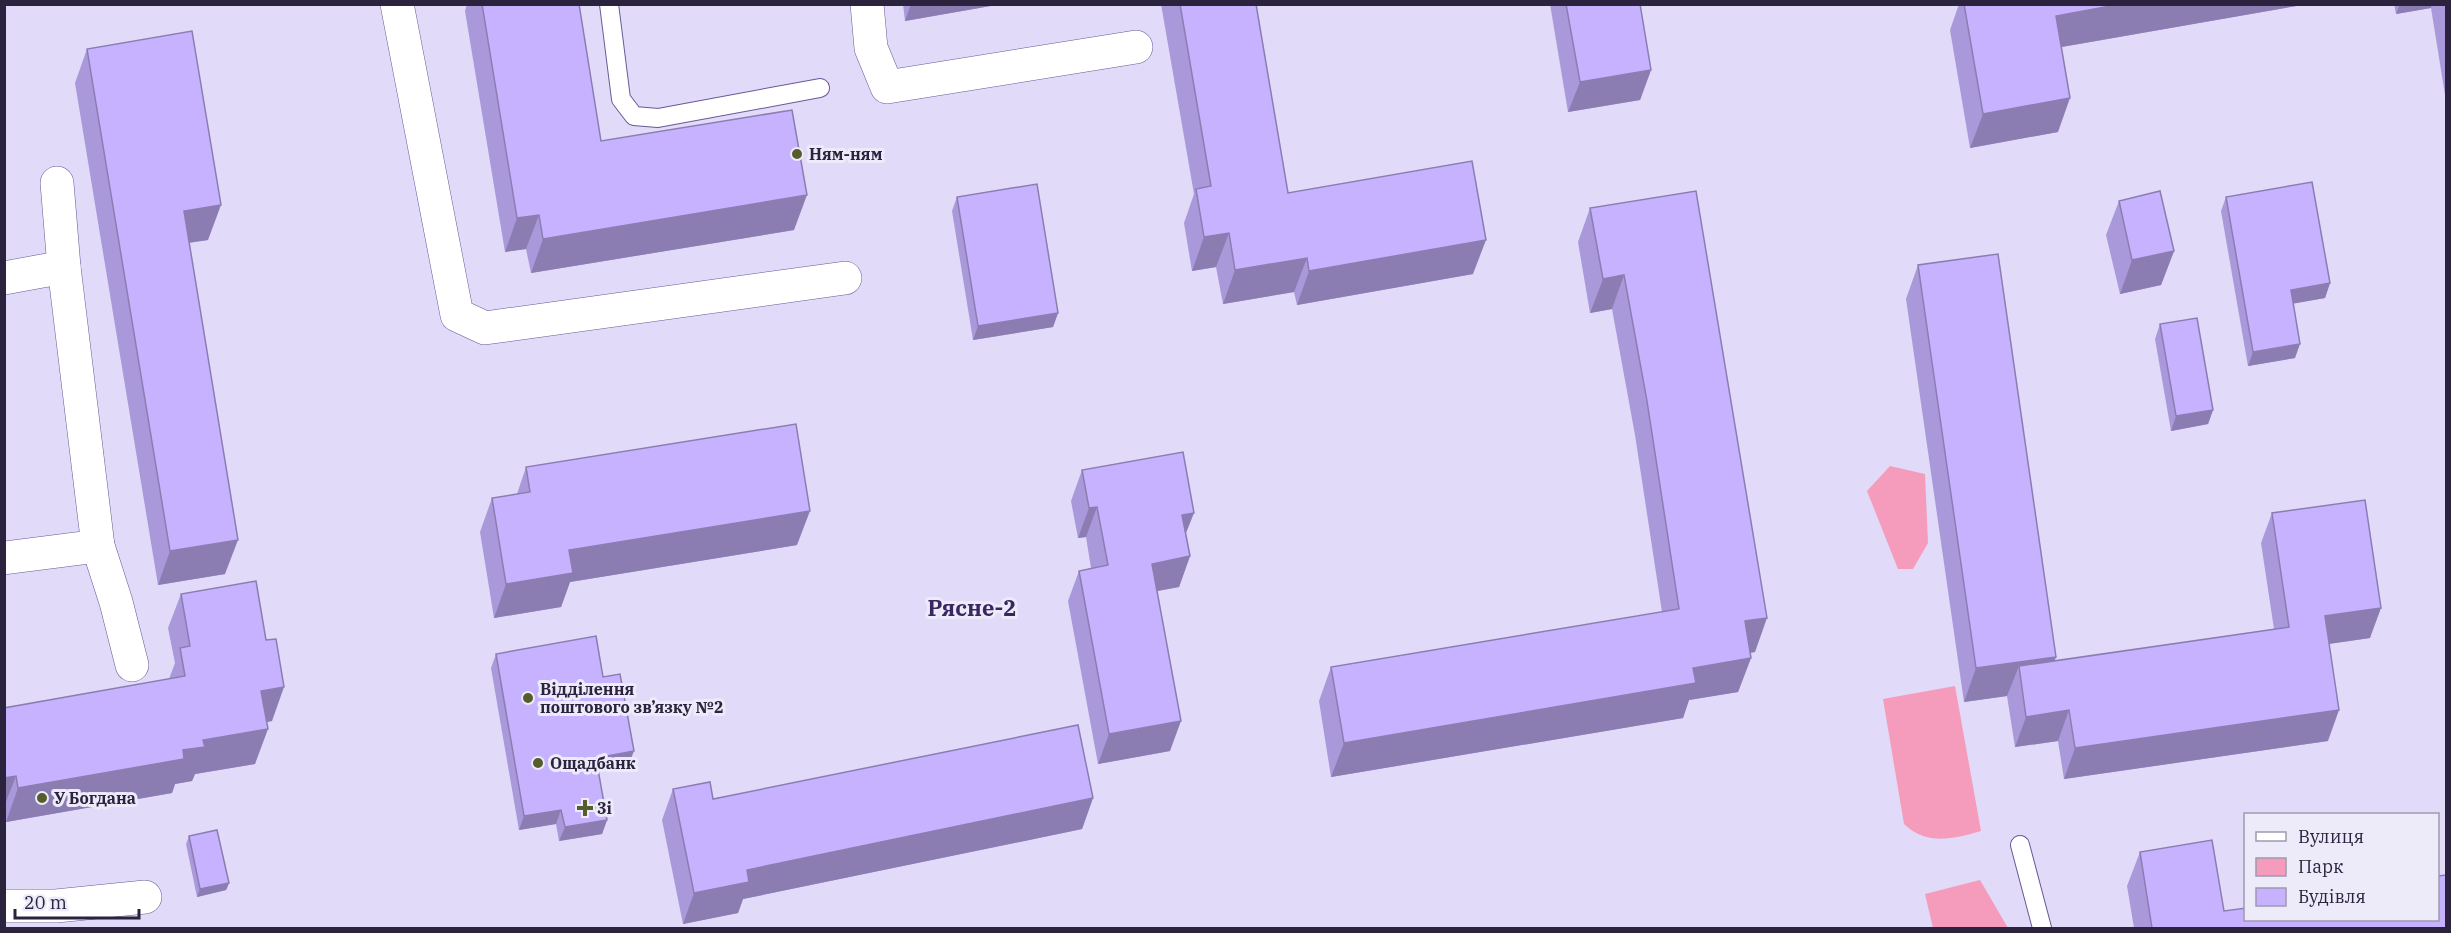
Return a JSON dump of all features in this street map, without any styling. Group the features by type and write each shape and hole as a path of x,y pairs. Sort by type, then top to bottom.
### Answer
{"street":[{"path":"397,4 457,315 485,328 845,278"},
{"path":"867,4 871,48 887,87 1136,47"},
{"path":"57,183 64,267 98,546 117,602 132,665"},
{"path":"4,278 64,267"},
{"path":"4,558 98,546"},
{"path":"4,906 56,906 145,897"}],"lane":[{"path":"609,4 621,99 634,116 658,118 820,88"},
{"path":"2020,845 2042,928"}],"green space":[{"path":"1890,466 1925,474 1928,543 1913,569 1898,569 1867,491"},
{"path":"1955,686 1981,831 1950,838 1931,838 1922,836 1904,824 1883,699"},
{"path":"1980,880 2008,928 1933,928 1925,894"}],"building":[{"path":"482,4 579,4 601,141 792,110 807,195 543,239 539,215 517,218"},
{"path":"1180,4 1256,4 1288,193 1472,161 1486,240 1309,271 1307,258 1235,270 1229,233 1204,237 1196,189 1211,186"},
{"path":"1566,4 1640,4 1651,70 1580,82"},
{"path":"1964,4 2121,4 2056,16 2070,98 1983,114"},
{"path":"192,31 221,205 184,211 238,540 170,551 87,49"},
{"path":"2312,182 2330,283 2291,290 2300,344 2253,352 2226,197"},
{"path":"1037,184 1058,313 978,326 957,197"},
{"path":"1696,191 1767,618 1745,621 1751,658 1693,668 1696,683 1344,743 1331,667 1679,609 1647,401 1624,275 1603,279 1590,208"},
{"path":"2160,191 2174,251 2132,260 2119,201"},
{"path":"1998,254 2056,657 1976,668 1918,265"},
{"path":"2197,318 2213,410 2176,416 2160,324"},
{"path":"796,424 810,511 569,550 573,573 506,584 492,498 530,492 526,467"},
{"path":"1183,452 1194,513 1182,515 1190,556 1152,564 1181,721 1109,734 1079,571 1108,565 1097,507 1089,508 1082,470"},
{"path":"2365,500 2381,608 2325,616 2339,710 2075,748 2069,710 2026,717 2019,666 2289,627 2272,513"},
{"path":"256,581 266,640 276,639 284,687 261,691 268,729 203,740 205,747 183,750 184,759 18,788 16,776 4,778 4,708 185,676 180,648 190,646 181,594"},
{"path":"596,636 603,677 620,674 634,751 596,758 607,820 565,827 561,810 524,816 496,654"},
{"path":"1078,725 1093,798 747,870 749,882 694,893 673,789 710,782 713,799"},
{"path":"217,830 229,883 200,889 189,836"},
{"path":"2212,840 2224,911 2244,908 2244,921 2439,921 2439,876 2446,875 2446,928 2152,928 2140,852"}],"place":[{"name":"Ням-ням","path":"797,154"},
{"name":"Відділення поштового зв’язку №2","path":"528,698"},
{"name":"Ощадбанк","path":"538,763"},
{"name":"У Богдана","path":"42,798"},
{"name":"3і","path":"585,808"}],"district":[{"name":"Рясне-2","path":"972,608"}]}
